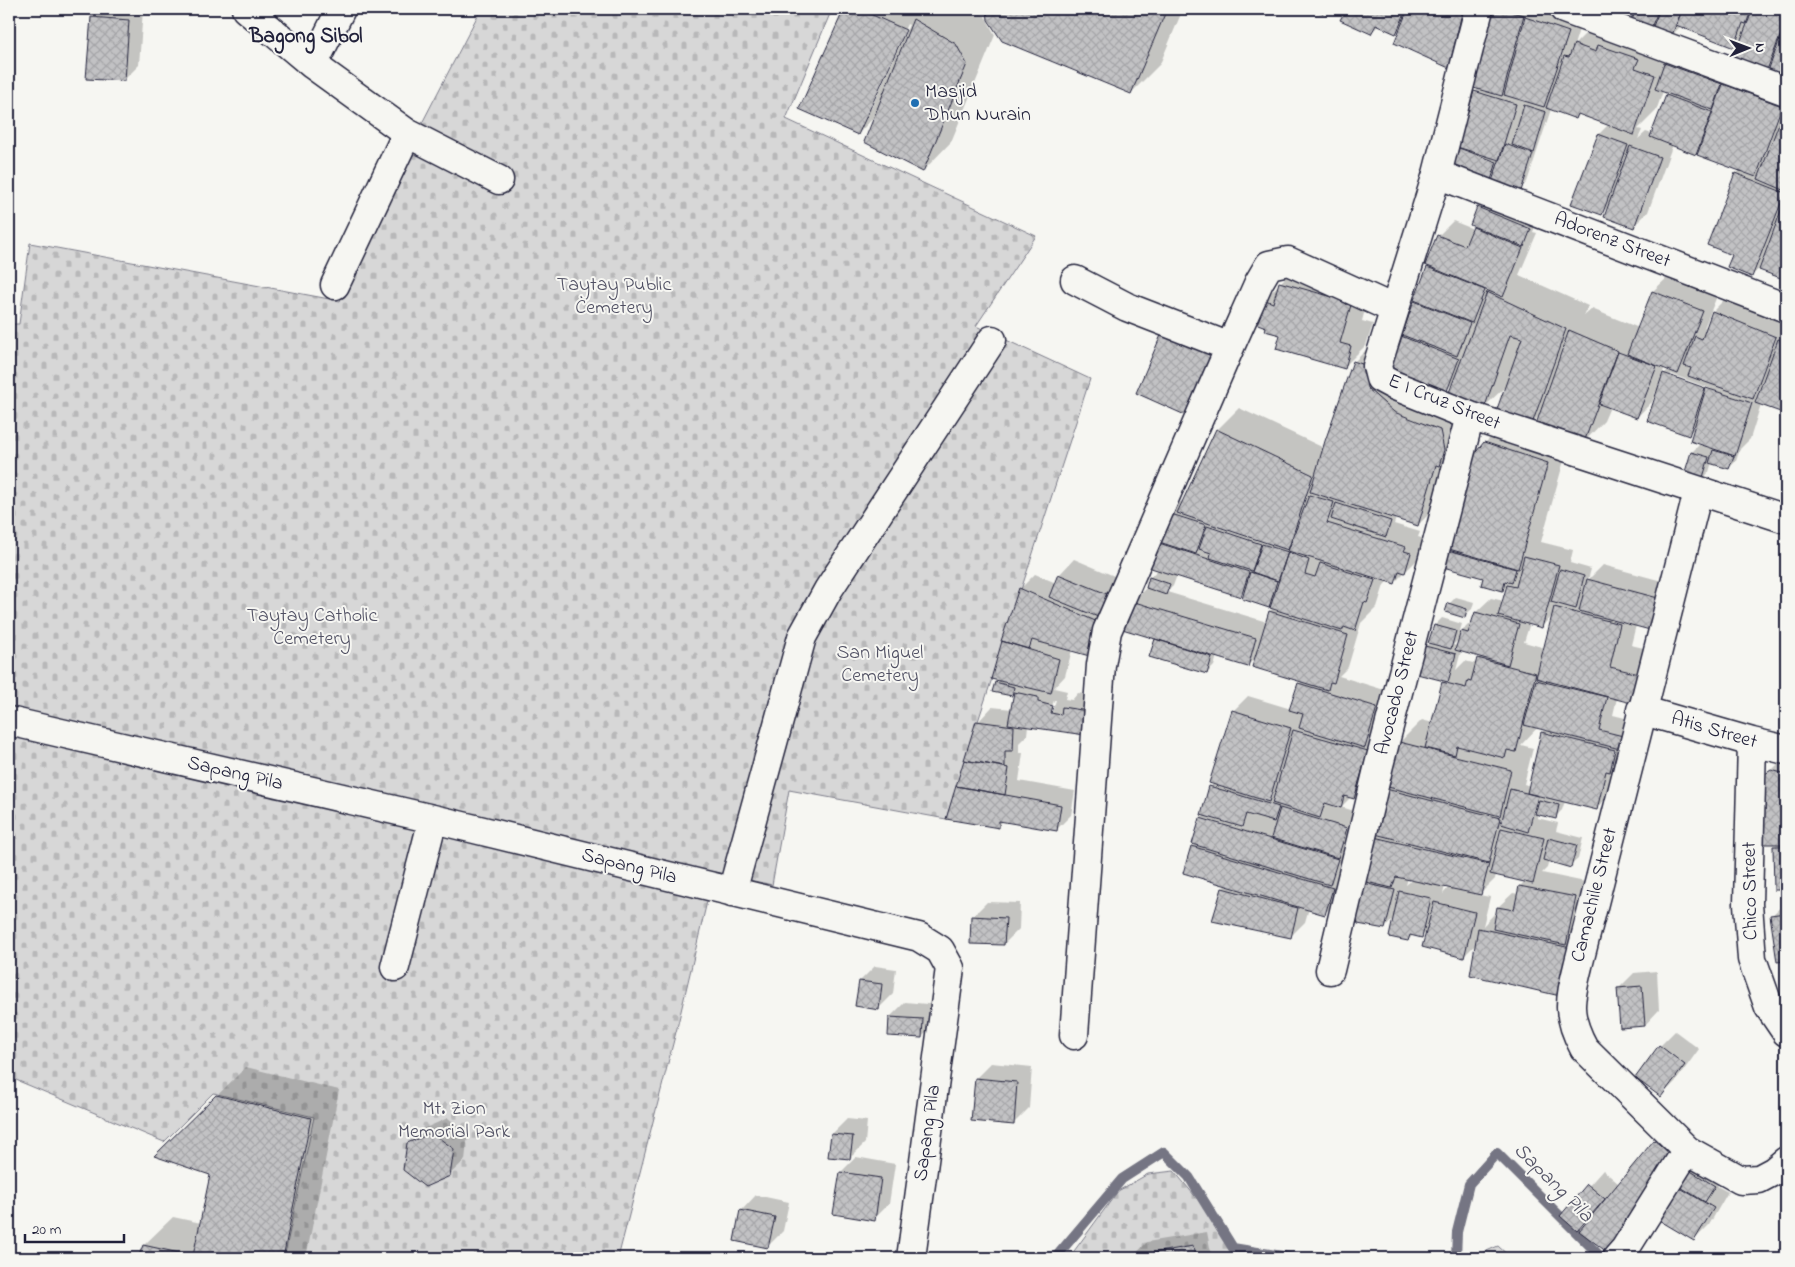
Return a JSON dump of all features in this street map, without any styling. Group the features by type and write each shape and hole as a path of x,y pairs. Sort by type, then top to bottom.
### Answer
{"street":[{"path":"246,9 313,65 407,133 499,180"},
{"path":"313,65 341,9"},
{"name":"E I Cruz Street","path":"1480,9 1437,174 1377,366 1380,378 1470,416 1698,492 1786,519"},
{"path":"1564,9 1786,90"},
{"path":"334,285 407,133"},
{"name":"Adorenz Street","path":"1437,174 1786,308"},
{"path":"1074,1035 1101,665 1107,631 1230,347 1259,282 1269,265 1288,261 1394,309"},
{"path":"1075,280 1127,307 1230,347"},
{"path":"732,892 802,637 828,590 992,340"},
{"name":"Avocado Street","path":"1330,970 1377,774 1470,416"},
{"name":"Camachile Street","path":"1698,492 1578,962 1570,1010 1574,1031 1584,1048 1687,1150 1741,1180 1759,1178 1774,1171 1786,1162"},
{"name":"Atis Street","path":"1641,710 1786,750"},
{"name":"Sapang Pila","path":"9,721 433,820 919,937 940,950 950,968 911,1258"},
{"name":"Chico Street","path":"1752,742 1748,904 1752,959 1769,1007 1786,1032"},
{"path":"395,967 433,820"},
{"path":"1621,1254 1687,1150"}],"green space":[{"path":"481,9 832,9 786,119 1036,236 976,326 1090,379 946,819 789,790 772,885 714,872 677,1028 618,1258 284,1258 314,1117 213,1093 164,1142 9,1077 9,324 19,324 30,243 340,301 421,125"},
{"path":"1174,1171 1215,1220 1235,1254 1253,1258 1069,1258 1118,1191 1148,1174"},
{"path":"1498,1246 1511,1258 1471,1258"}],"building":[{"path":"844,9 859,9 906,30 858,135 799,109"},
{"path":"987,9 1167,9 1131,94 1002,41 988,20"},
{"path":"1312,9 1325,9 1323,13"},
{"path":"1346,9 1407,9 1396,34 1376,25 1371,34 1340,20"},
{"path":"1408,9 1463,9 1449,68 1394,43"},
{"path":"1613,9 1635,9 1630,22 1610,15"},
{"path":"1636,9 1659,9 1650,30 1631,23"},
{"path":"1660,9 1682,9 1671,38 1651,31"},
{"path":"1683,9 1752,9 1746,24 1743,23 1734,48 1676,25"},
{"path":"1753,9 1786,9 1786,21 1767,70 1734,57"},
{"path":"1510,12 1524,15 1502,96 1470,87 1491,13"},
{"path":"91,17 129,20 125,81 86,79"},
{"path":"1525,17 1569,32 1544,107 1504,95"},
{"name":"Masjid Dhun Nurain","path":"913,19 956,44 967,64 923,172 864,142"},
{"path":"1786,23 1786,78 1768,71"},
{"path":"1574,44 1596,52 1598,45 1639,59 1635,68 1655,75 1634,135 1578,114 1576,119 1546,108 1564,56 1569,57"},
{"path":"1664,63 1722,84 1713,110 1655,89"},
{"path":"1723,84 1782,106 1756,177 1697,155"},
{"path":"1474,91 1516,104 1499,160 1457,147"},
{"path":"1666,95 1712,112 1696,155 1650,137"},
{"path":"1524,105 1546,112 1534,153 1512,145"},
{"path":"1786,108 1786,191 1758,179"},
{"path":"1598,134 1628,145 1602,215 1571,204"},
{"path":"1505,144 1533,154 1521,191 1492,181"},
{"path":"1630,146 1660,157 1634,228 1604,217"},
{"path":"1459,148 1497,162 1491,180 1453,167"},
{"path":"1735,173 1785,193 1752,277 1727,267 1732,255 1707,245"},
{"path":"1786,197 1786,280 1759,270"},
{"path":"1477,207 1531,229 1524,247 1470,225"},
{"path":"1473,227 1523,248 1503,297 1425,265 1437,235 1465,246"},
{"path":"1427,267 1485,290 1472,323 1414,300"},
{"path":"1279,282 1347,301 1346,304 1351,305 1340,343 1351,346 1345,369 1276,349 1280,335 1265,331 1266,327 1255,323 1263,299 1273,303"},
{"path":"1652,291 1703,311 1678,374 1627,354"},
{"path":"1487,292 1566,329 1532,424 1496,412 1522,338 1510,335 1484,409 1448,395"},
{"path":"1414,301 1470,323 1457,356 1402,335"},
{"path":"1712,311 1776,337 1753,399 1688,376 1691,368 1684,366 1695,336 1702,339"},
{"path":"1165,326 1214,348 1185,415 1136,393"},
{"path":"1569,330 1618,351 1583,445 1535,427"},
{"path":"1401,336 1459,359 1447,391 1395,376 1392,365"},
{"path":"1778,339 1786,342 1786,414 1755,403"},
{"path":"1618,352 1657,366 1637,418 1599,404"},
{"path":"1353,361 1365,365 1367,388 1394,412 1440,430 1444,450 1439,466 1436,465 1418,526 1310,492 1325,441"},
{"path":"1663,373 1705,388 1689,436 1647,421"},
{"path":"1706,388 1752,403 1735,456 1690,441"},
{"path":"1216,429 1313,475 1288,550 1177,513"},
{"path":"1484,442 1548,463 1518,569 1449,549 1469,461"},
{"path":"1713,450 1734,456 1729,469 1709,463"},
{"path":"1691,452 1709,457 1702,481 1684,475"},
{"path":"1309,495 1334,502 1327,523 1406,547 1404,551 1411,553 1405,573 1399,571 1395,584 1288,551"},
{"path":"1336,503 1391,521 1386,537 1331,519"},
{"path":"1168,513 1206,525 1196,554 1156,541"},
{"path":"1207,526 1261,544 1252,571 1210,558 1211,553 1199,549"},
{"path":"1156,542 1249,572 1241,597 1148,567"},
{"path":"1262,544 1288,552 1278,581 1252,572"},
{"path":"1448,550 1516,569 1512,583 1505,581 1503,591 1481,585 1483,578 1443,567"},
{"path":"1288,552 1309,560 1305,574 1315,577 1320,563 1375,580 1367,603 1364,602 1355,631 1344,627 1342,631 1270,608"},
{"path":"1524,556 1559,565 1542,628 1498,616 1507,585 1516,587"},
{"path":"1560,569 1584,576 1576,609 1551,602"},
{"path":"1250,572 1277,581 1269,608 1242,599"},
{"path":"1058,574 1112,596 1103,619 1049,597"},
{"path":"1149,577 1170,584 1166,595 1146,588"},
{"path":"1587,579 1658,598 1650,630 1579,611"},
{"path":"1019,588 1100,623 1093,657 1032,640 1029,649 1001,641"},
{"path":"1131,601 1256,638 1248,667 1119,628"},
{"path":"1448,603 1467,609 1465,618 1445,612"},
{"path":"1554,607 1620,624 1610,667 1639,674 1631,703 1536,678"},
{"path":"1269,611 1348,635 1334,683 1330,682 1328,690 1252,667"},
{"path":"1475,612 1519,624 1508,665 1455,650 1461,631 1468,633"},
{"path":"1434,625 1456,631 1451,649 1428,643"},
{"path":"1155,639 1212,657 1207,674 1149,657"},
{"path":"1002,641 1059,659 1051,693 991,679"},
{"path":"1425,646 1456,654 1448,682 1417,674"},
{"path":"1477,658 1536,673 1516,752 1507,750 1505,758 1457,746 1455,755 1425,748 1442,682 1466,688 1468,680 1471,681"},
{"path":"1536,680 1607,697 1599,730 1623,736 1620,749 1524,725"},
{"path":"995,682 1014,687 1012,696 992,692"},
{"path":"1298,683 1377,707 1365,748 1299,728 1303,714 1289,710"},
{"path":"1014,692 1038,697 1038,702 1053,706 1051,713 1061,715 1062,707 1088,711 1085,735 1008,724"},
{"path":"1232,710 1291,728 1269,802 1209,783"},
{"path":"976,721 1014,726 1013,751 1005,751 1005,767 964,760"},
{"path":"1293,730 1368,751 1354,799 1344,796 1341,808 1325,803 1320,818 1272,803"},
{"path":"1541,732 1615,750 1610,772 1606,771 1597,810 1527,793"},
{"path":"1399,742 1511,770 1500,816 1388,787"},
{"path":"964,760 1009,768 1005,795 956,786"},
{"path":"1771,770 1786,774 1786,844 1762,844 1765,774"},
{"path":"956,786 1061,805 1057,831 999,821 999,828 946,819"},
{"path":"1209,786 1279,807 1274,822 1246,814 1242,827 1201,815"},
{"path":"1386,789 1500,818 1489,863 1375,834"},
{"path":"1510,789 1538,796 1528,832 1501,824"},
{"path":"1539,800 1559,805 1556,819 1535,814"},
{"path":"1280,808 1347,828 1338,858 1271,838"},
{"path":"1200,818 1338,859 1330,885 1192,844"},
{"path":"1501,828 1544,838 1533,884 1490,874"},
{"path":"1374,837 1489,864 1481,895 1396,877 1392,888 1362,881"},
{"path":"1548,838 1577,845 1571,868 1543,860"},
{"path":"1191,846 1333,888 1325,915 1183,873"},
{"path":"1773,846 1786,846 1786,912 1783,912 1782,890 1774,890"},
{"path":"1363,883 1395,890 1385,929 1358,924 1356,916"},
{"path":"1519,886 1576,897 1566,945 1493,929 1497,907 1514,910"},
{"path":"1222,888 1298,908 1291,938 1212,921"},
{"path":"1399,891 1431,898 1422,938 1410,935 1408,941 1389,937"},
{"path":"1434,902 1475,912 1464,958 1422,947"},
{"path":"1786,913 1786,961 1777,962 1770,915"},
{"path":"971,916 1006,918 1004,945 970,944"},
{"path":"1478,928 1571,948 1560,996 1470,975"},
{"path":"859,981 882,984 879,1010 855,1006"},
{"path":"1642,986 1645,1026 1620,1028 1617,988"},
{"path":"889,1017 923,1019 922,1038 888,1036"},
{"path":"1659,1045 1685,1065 1661,1097 1635,1078"},
{"path":"975,1078 1017,1082 1014,1125 971,1121"},
{"path":"216,1095 311,1118 283,1258 138,1258 143,1245 193,1256 210,1175 154,1156"},
{"path":"432,1133 454,1149 450,1176 425,1187 403,1170 407,1143"},
{"path":"831,1134 853,1136 850,1159 828,1157"},
{"path":"1654,1140 1672,1155 1611,1255 1579,1231"},
{"path":"1689,1170 1715,1186 1705,1202 1679,1186"},
{"path":"840,1172 881,1178 875,1221 833,1214"},
{"path":"1587,1184 1605,1199 1577,1231 1560,1216"},
{"path":"1677,1186 1714,1208 1694,1241 1657,1219"},
{"path":"740,1210 775,1217 768,1248 734,1241"},
{"path":"1193,1246 1195,1258 1130,1257"}],"waterway":[{"name":"Sapang Pila","path":"1055,1258 1122,1179 1164,1152 1189,1177 1233,1248 1295,1258"},
{"name":"Sapang Pila","path":"1456,1258 1457,1232 1469,1184 1497,1153 1602,1258"}],"place":[{"name":"Masjid Dhun Nurain","path":"915,103"}],"district":[{"name":"Bagong Sibol","path":"306,37"}],"park label":[{"name":"Taytay Public Cemetery","path":"614,296"},
{"name":"Taytay Catholic Cemetery","path":"312,628"},
{"name":"San Miguel Cemetery","path":"880,664"},
{"name":"Mt. Zion Memorial Park","path":"454,1120"}]}
